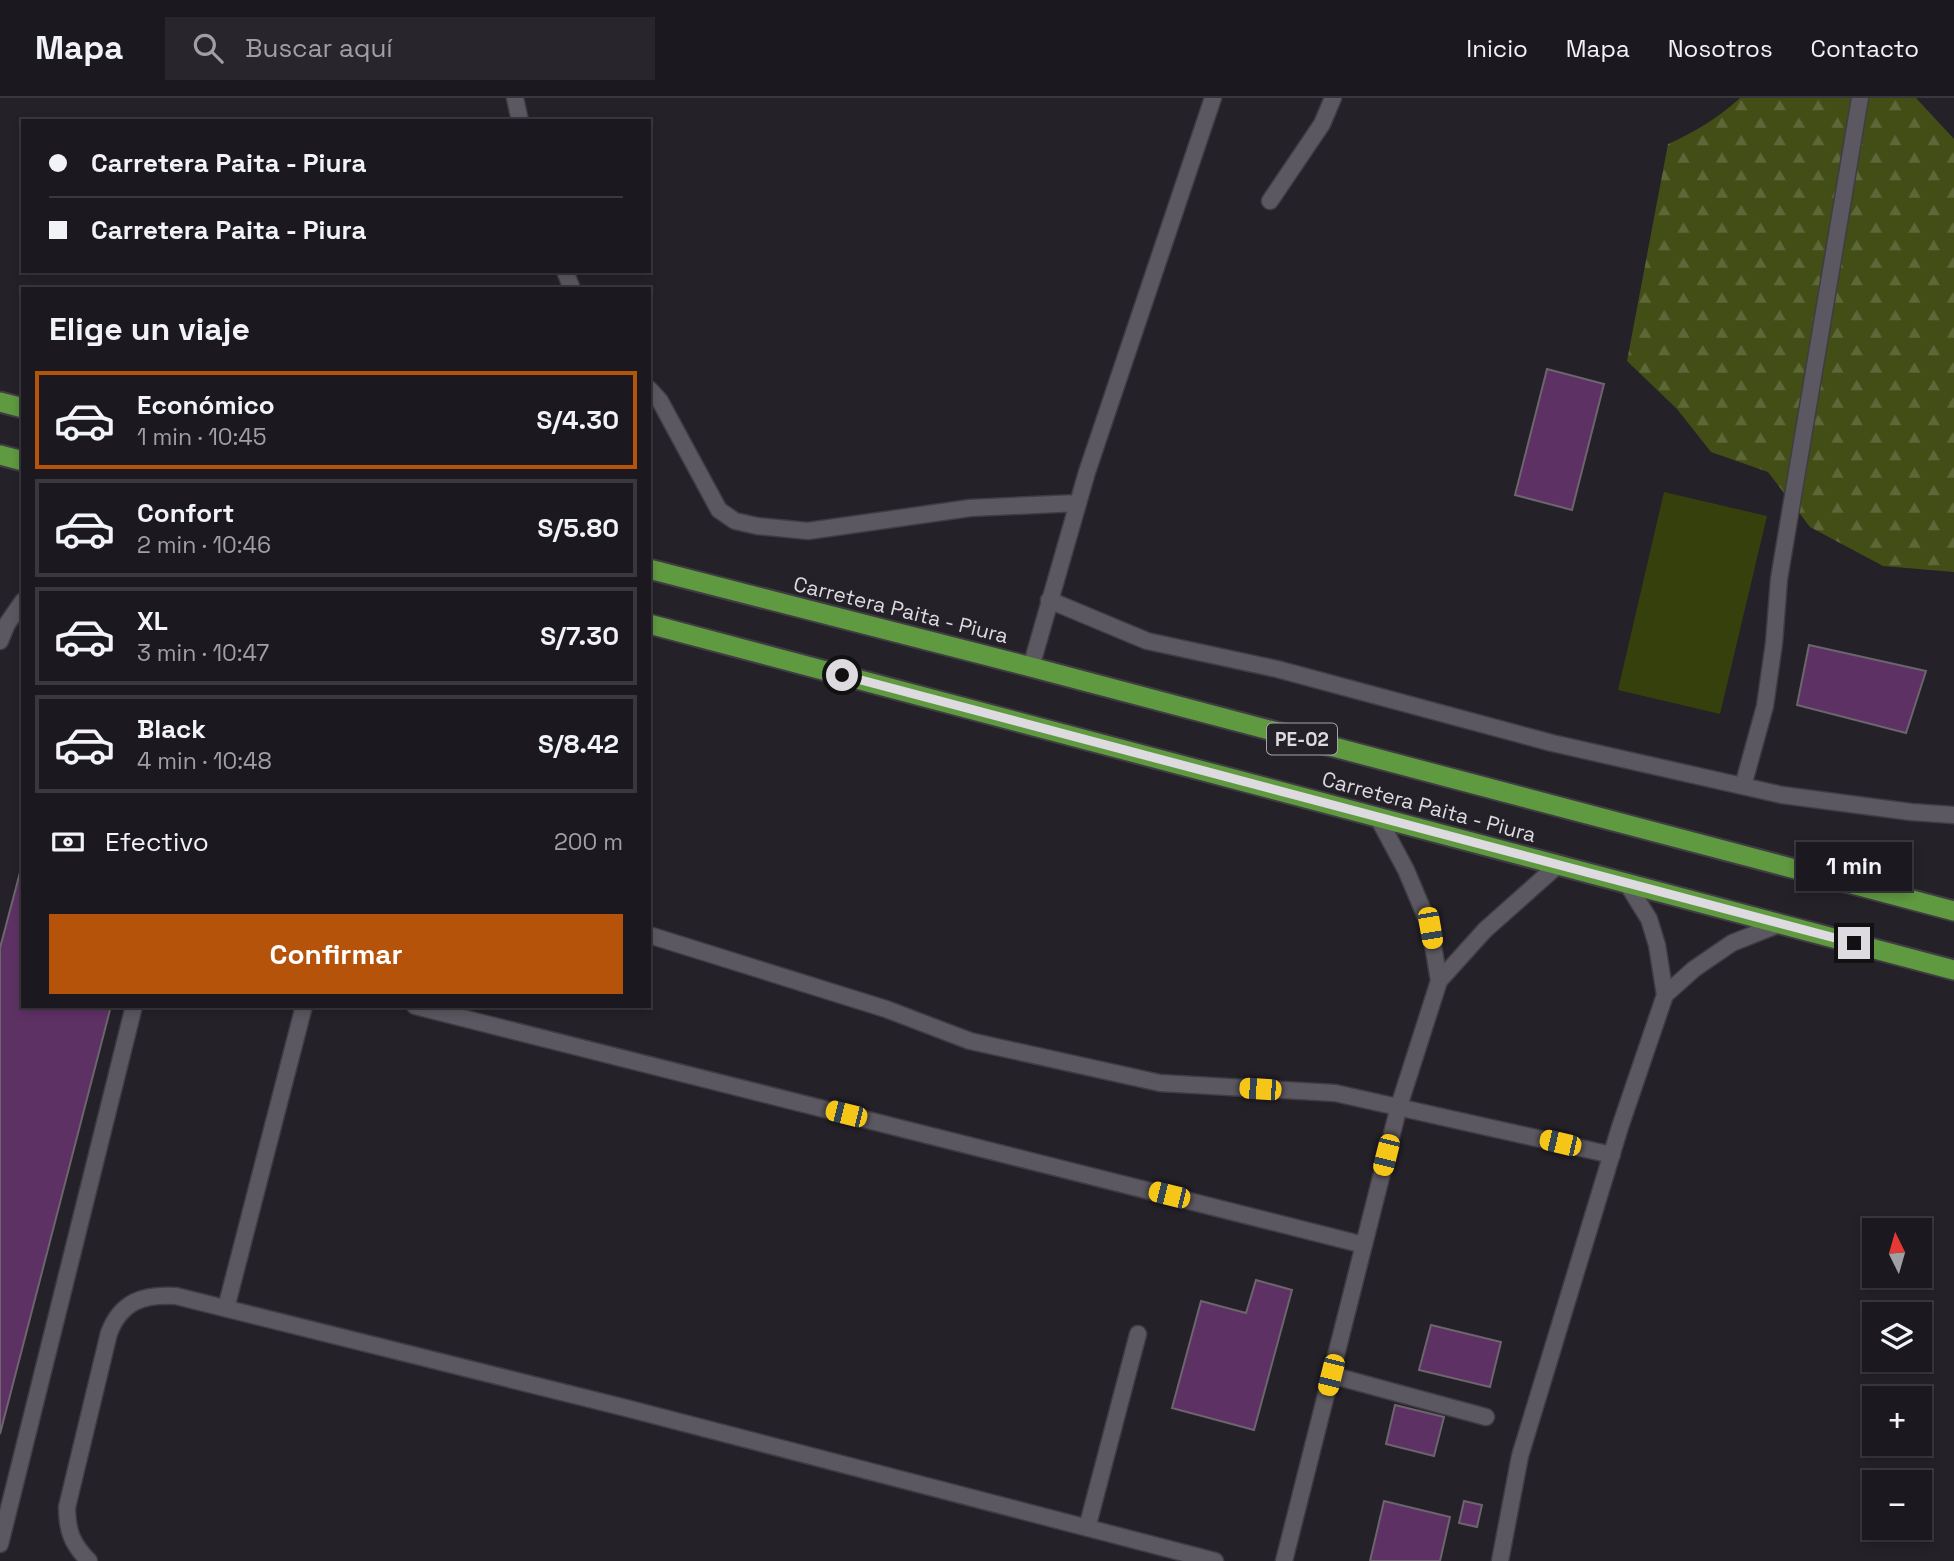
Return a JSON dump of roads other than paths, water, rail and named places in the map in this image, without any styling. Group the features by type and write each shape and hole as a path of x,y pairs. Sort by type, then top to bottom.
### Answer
{"highway":[{"path":"0,401 21,407"},
{"path":"0,455 21,460"},
{"name":"Carretera Paita - Piura","path":"651,570 1954,911"},
{"name":"Carretera Paita - Piura","path":"651,629 1954,970"}],"lane":[{"path":"515,98 520,119"},
{"path":"1031,667 1078,503 1213,98"},
{"path":"1743,786 1765,706 1779,579 1860,98"},
{"path":"1270,201 1322,124 1331,99"},
{"path":"651,391 660,401 719,510 735,521 808,531 970,508 1078,503"},
{"path":"1049,600 1147,641 1278,669 1552,743 1782,795 1954,815"},
{"path":"0,640 21,604"},
{"path":"1377,817 1406,870 1430,928 1439,981"},
{"path":"1284,1561 1399,1106 1439,981 1485,930 1558,865"},
{"path":"1500,1561 1520,1456 1612,1155 1665,995 1657,945 1649,919 1626,882"},
{"path":"1665,995 1694,969 1732,943 1780,924"},
{"path":"651,936 886,1009 970,1041 1160,1083 1335,1093 1612,1155"},
{"path":"0,1544 134,1008"},
{"path":"226,1308 303,1008"},
{"path":"423,1008 1364,1245"},
{"path":"89,1561 71,1540 67,1527 67,1507 114,1319 124,1308 138,1300 158,1295 176,1296 226,1308 626,1408 1215,1561"},
{"path":"1087,1528 1138,1334"},
{"path":"1331,1375 1486,1417"}]}
